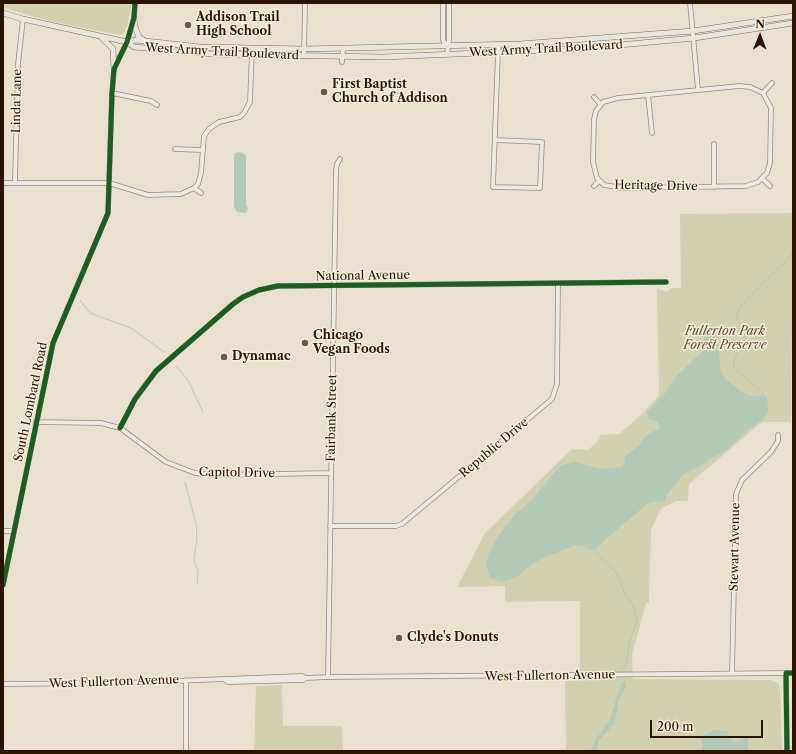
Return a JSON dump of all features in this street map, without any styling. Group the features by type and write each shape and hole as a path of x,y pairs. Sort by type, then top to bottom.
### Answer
{"main road":[{"path":"3,13 23,19 127,42"},
{"name":"West Army Trail Boulevard","path":"127,42 145,41 200,47 304,49 499,46 693,31 793,16"},
{"path":"134,18 135,27 139,36 145,41"},
{"name":"West Army Trail Boulevard","path":"127,42 134,47 200,53 375,57 577,49 694,38 793,23"},
{"path":"102,37 113,49 114,69"},
{"path":"577,40 577,49"},
{"path":"200,47 200,53"},
{"path":"375,48 375,57"},
{"path":"391,48 392,56"}],"street":[{"name":"South Lombard Road","path":"3,585 53,343 108,213 114,69 127,42 134,18 135,3"},
{"path":"304,56 305,3"},
{"path":"443,3 443,40 447,47"},
{"path":"447,54 449,40 449,3"},
{"path":"690,3 698,90"},
{"name":"Linda Lane","path":"15,182 18,64 23,19"},
{"path":"495,140 542,142 540,188 493,188 498,52 499,46"},
{"path":"3,182 109,180 148,195 181,194 194,188 198,184 201,173 204,136 209,129 219,122 240,117 248,107 251,96 252,48"},
{"path":"342,62 343,49"},
{"path":"763,93 772,83"},
{"path":"594,97 600,104 618,98 745,86 755,88 763,93 767,98 771,111 770,163 763,179 770,186"},
{"path":"112,93 151,101 157,105"},
{"path":"648,95 652,133"},
{"name":"Heritage Drive","path":"600,104 594,119 594,162 597,178 613,188 746,186 763,179"},
{"name":"Heritage Drive","path":"714,144 714,187"},
{"path":"175,149 202,150"},
{"name":"Fairbank Street","path":"328,677 336,171 337,164 340,159"},
{"name":"Heritage Drive","path":"594,186 600,181"},
{"path":"194,188 201,193"},
{"name":"National Avenue","path":"120,428 135,399 156,371 243,297 273,286 666,282"},
{"name":"Republic Drive","path":"330,526 396,526 402,524 552,399 557,384 558,284"},
{"name":"Capitol Drive","path":"36,422 101,423 120,428 166,462 195,473 214,475 331,473"},
{"name":"Stewart Avenue","path":"732,674 736,494 742,480 771,452 778,441 778,436"},
{"path":"3,531 14,531"},
{"path":"786,673 787,751"},
{"name":"West Fullerton Avenue","path":"3,684 124,683 302,676 306,678 793,673"},
{"path":"186,680 186,751"}],"green space":[{"path":"3,3 132,3 127,26 124,33 121,35 72,26 31,16 3,7"},
{"name":"Fullerton Park Forest Preserve","path":"793,213 791,422 762,422 689,484 688,501 676,501 661,509 651,530 649,603 646,603 632,655 633,679 771,680 778,683 780,690 782,751 566,751 565,680 580,680 580,601 505,602 505,586 457,587 485,533 572,449 588,450 599,440 600,435 619,434 643,413 659,395 657,288 667,292 672,288 681,288 680,214"},
{"path":"282,685 283,726 342,726 343,751 254,751 256,686"}],"shaded area":[{"path":"240,152 246,155 246,205 248,209 246,213 237,212 234,207 234,158 235,153"},
{"path":"710,332 715,337 718,345 721,372 726,379 741,392 753,396 765,395 767,397 768,410 765,417 741,435 728,449 682,476 667,495 664,502 662,503 660,501 647,504 596,549 590,550 582,545 573,546 535,562 518,576 509,580 502,582 490,578 486,563 489,553 497,538 515,514 530,502 558,468 574,462 603,469 620,467 626,462 624,457 641,444 644,437 660,428 658,422 648,419 647,412 666,392 674,378 703,351 705,348 704,336"},
{"path":"622,681 625,681 626,686 618,702 615,723 599,740 596,751 591,751 596,739 610,719"},
{"path":"714,730 728,731 729,738 735,742 742,740 744,736 747,736 749,744 747,751 701,751 703,746 701,737"}],"waterway":[{"path":"763,395 760,390 734,368 734,361 745,338 744,329 736,318 740,307 789,258 793,249"},
{"path":"80,300 90,313 131,328 164,352"},
{"path":"176,366 188,380 203,412"},
{"path":"185,482 196,524 197,538 194,560 198,571 197,583"},
{"path":"593,550 616,572 625,594 633,605 636,615 637,621 629,644 626,663 623,669"}],"cycle path":[{"path":"3,585 53,343 108,213 114,69 127,42 134,18 135,3"},
{"path":"120,428 135,399 156,371 233,304 243,297 259,290 278,286 666,282"},
{"path":"787,751 786,673 793,673"}],"place":[{"name":"Addison Trail High School","path":"188,25"},
{"name":"First Baptist Church of Addison","path":"324,92"},
{"name":"Chicago Vegan Foods","path":"305,343"},
{"name":"Dynamac","path":"224,357"},
{"name":"Clyde's Donuts","path":"399,638"}]}
